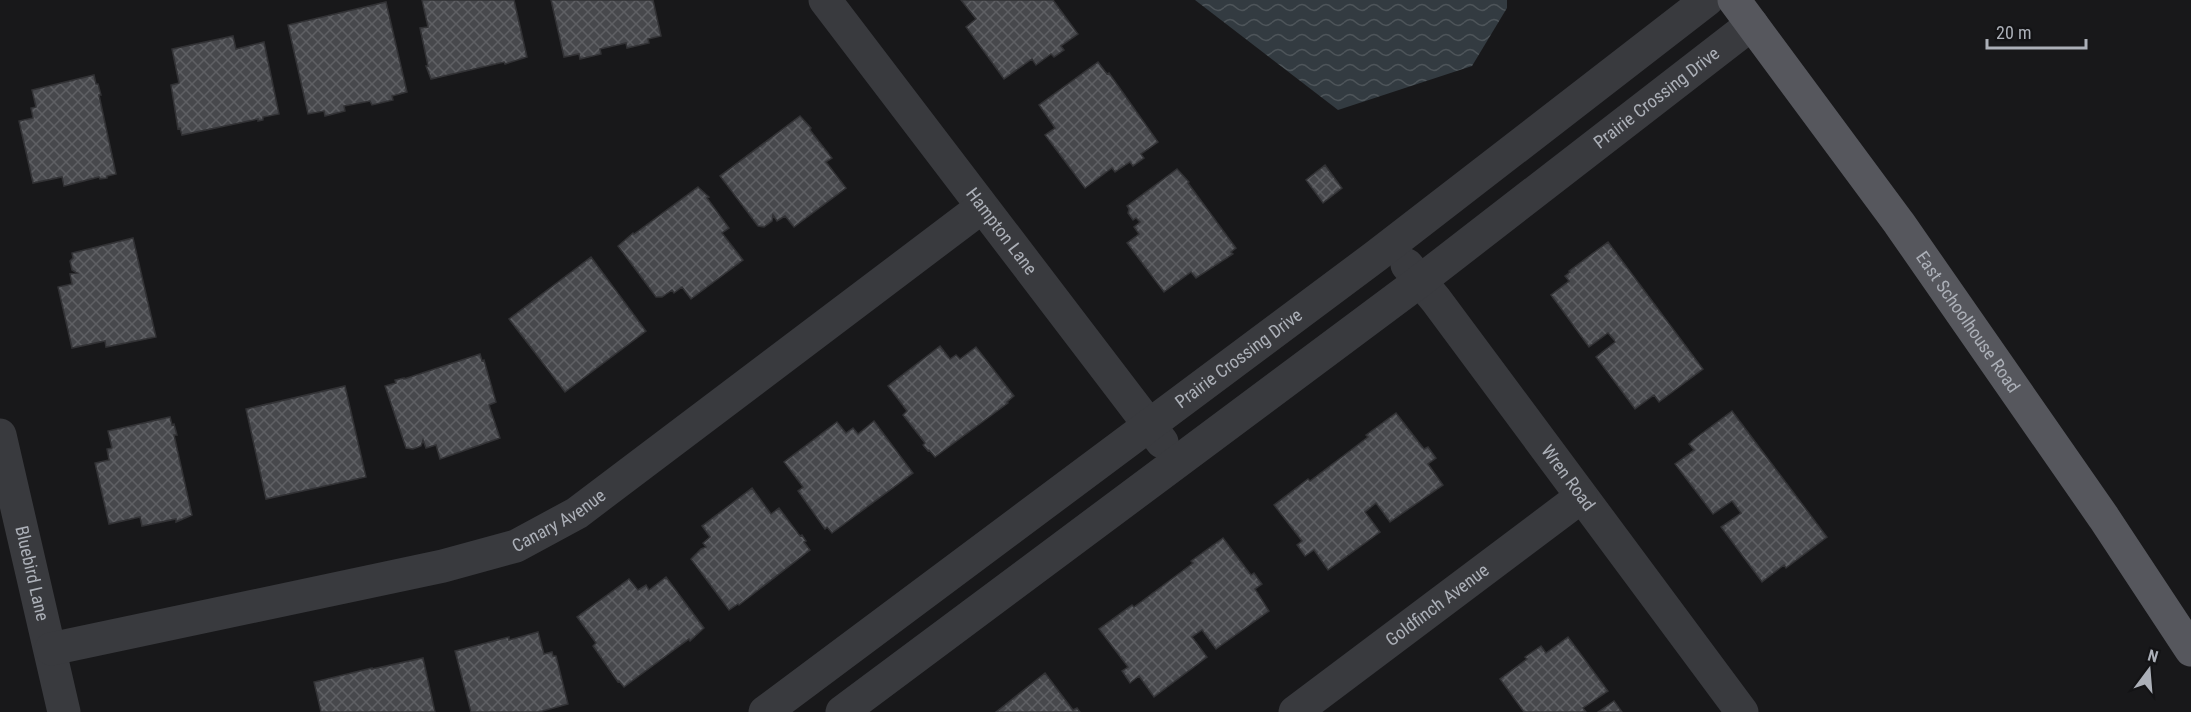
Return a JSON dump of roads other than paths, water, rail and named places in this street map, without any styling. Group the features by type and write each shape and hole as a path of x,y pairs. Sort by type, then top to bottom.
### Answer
{"main road":[{"name":"East Schoolhouse Road","path":"1743,12 1899,223 2104,518 2191,650"}],"street":[{"name":"Hampton Lane","path":"825,0 1178,462"},
{"name":"Prairie Crossing Drive","path":"765,712 1391,245 1707,0"},
{"name":"Prairie Crossing Drive","path":"842,712 1420,281 1743,12"},
{"name":"Canary Avenue","path":"51,649 443,566 516,546 577,513 982,207"},
{"name":"Wren Road","path":"1391,245 1742,712"},
{"name":"Bluebird Lane","path":"0,435 64,712"},
{"name":"Goldfinch Avenue","path":"1296,712 1581,497"}],"water":[{"path":"1195,0 1507,0 1507,8 1472,66 1338,110"}]}
